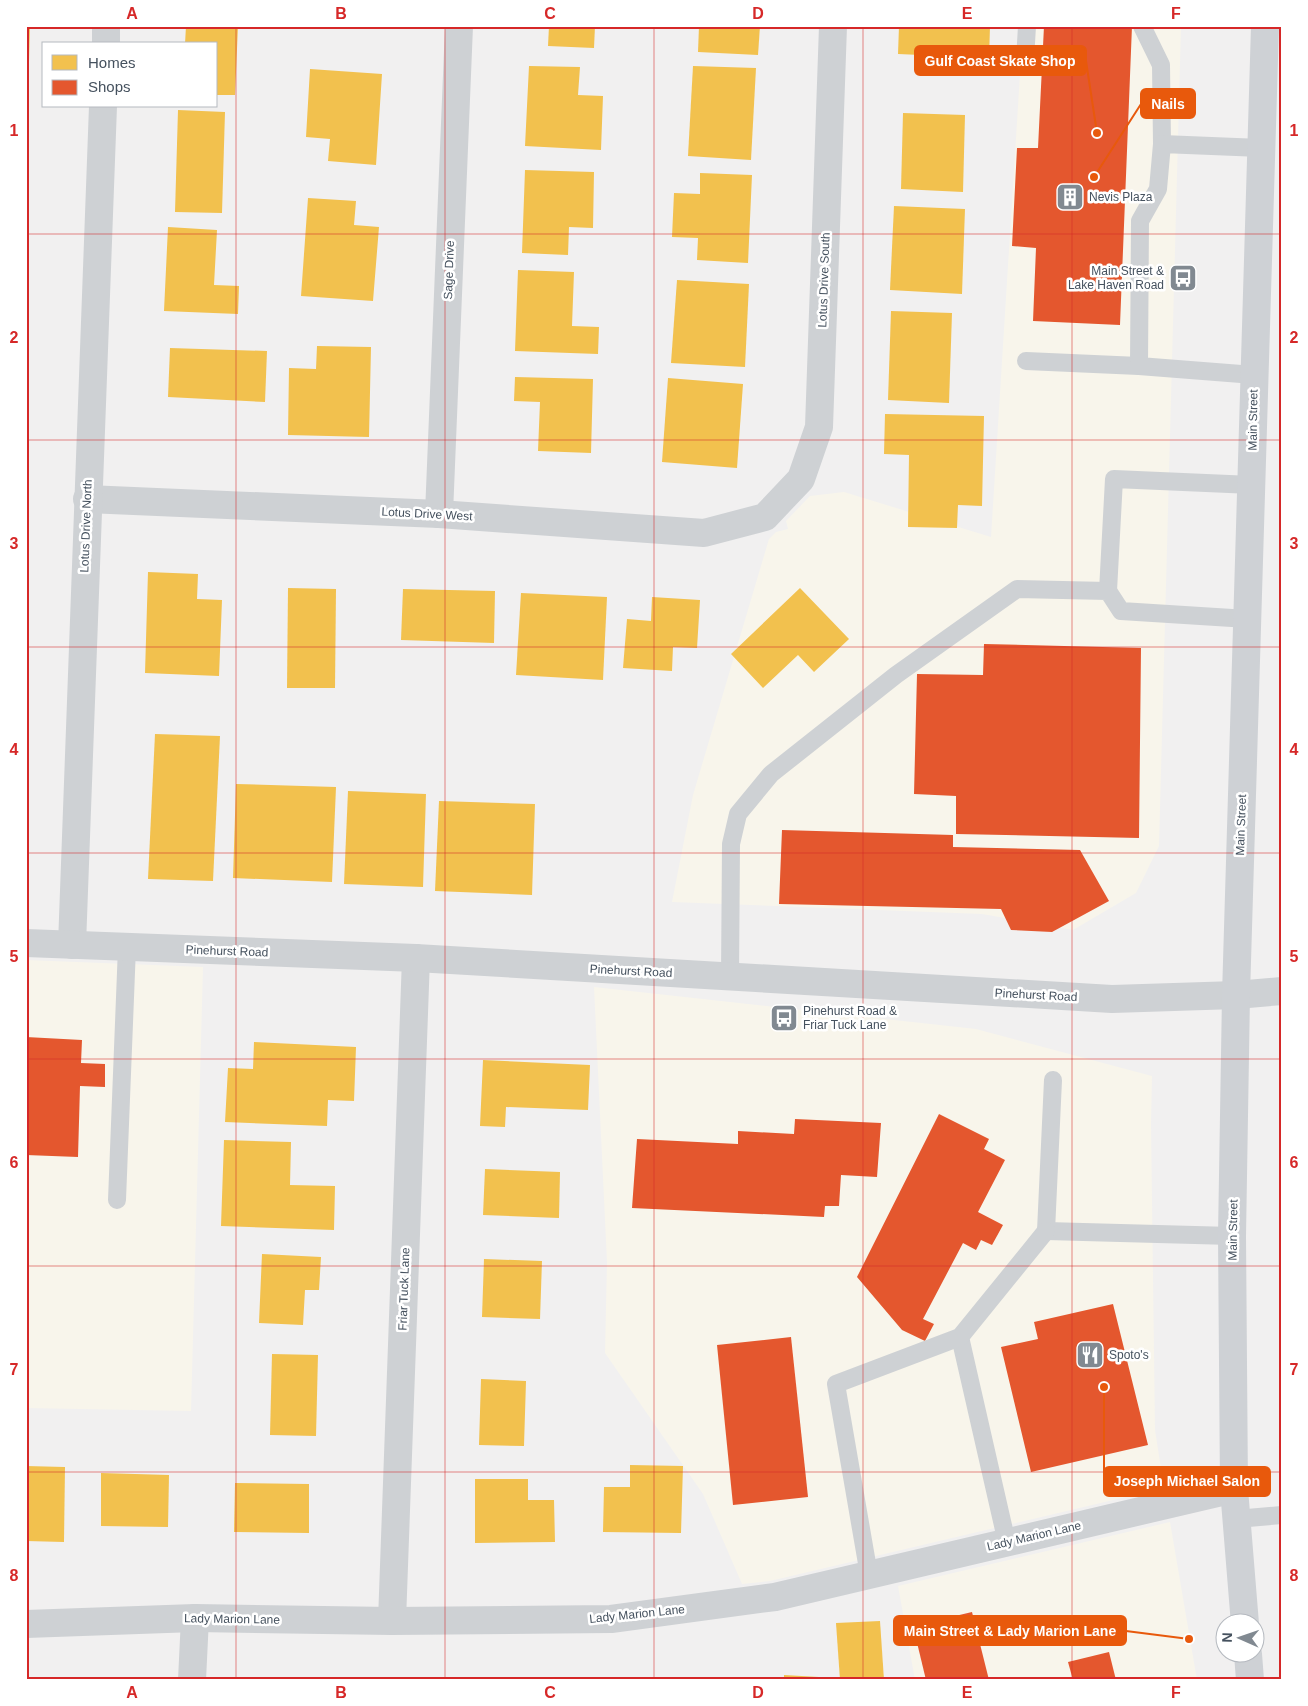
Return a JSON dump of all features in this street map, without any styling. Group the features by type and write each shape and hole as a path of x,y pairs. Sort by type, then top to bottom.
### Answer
{"main road":[{"name":"Main Street","path":"1244,1614 1234,1489 1232,1236 1236,995 1265,26"},
{"path":"1249,1664 1250,1680"}],"street":[{"path":"106,26 106,42"},
{"name":"Sage Drive","path":"439,514 459,26"},
{"name":"Lotus Drive South","path":"765,517 801,479 819,427 833,26"},
{"name":"Lotus Drive North","path":"72,945 103,108"},
{"name":"Lotus Drive West","path":"87,499 439,514 704,532 765,517"},
{"name":"Pinehurst Road","path":"26,943 416,958 1112,999 1236,995 1282,991"},
{"name":"Friar Tuck Lane","path":"392,1621 416,958"},
{"name":"Lady Marion Lane","path":"26,1624 195,1618 392,1621 611,1619 774,1597 1234,1489"},
{"path":"192,1680 195,1618"}],"lane":[{"path":"1025,60 1027,26"},
{"path":"1138,366 1140,221 1158,189 1162,144 1161,66 1142,26"},
{"path":"1162,144 1261,148"},
{"path":"1026,361 1138,366 1254,375"},
{"path":"1248,619 1121,611 1108,590 1114,479 1252,485"},
{"path":"730,976 731,844 738,814 771,774 896,675 1017,589 1108,590"},
{"path":"117,1200 127,947"},
{"path":"869,1575 836,1384 960,1337 1046,1231 1053,1080"},
{"path":"1046,1231 1232,1236"},
{"path":"960,1337 1007,1543"},
{"path":"1236,1519 1282,1515"}],"shaded area":[{"path":"1023,26 1181,26 1159,846 1136,893 1073,930 982,914 672,902 693,795 769,539 776,532 788,529 786,521 810,496 844,492 991,537"},
{"path":"26,960 203,967 191,1411 26,1408"},
{"path":"594,987 976,1029 1152,1076 1155,1430 1164,1488 770,1581 742,1584 703,1494 605,1353 607,1262"},
{"path":"1170,1522 1197,1680 915,1680 898,1586"}],"building: Homes":[{"path":"26,26 30,26 28,97 26,97"},
{"path":"186,26 238,26 235,95 218,95 218,42 185,42"},
{"path":"549,26 595,26 594,48 548,46"},
{"path":"699,26 760,26 758,55 698,52"},
{"path":"899,26 990,26 989,58 898,54"},
{"path":"529,66 580,67 578,95 603,96 601,150 525,146"},
{"path":"693,66 756,68 751,160 688,156"},
{"path":"310,69 382,74 376,165 328,161 330,139 306,137"},
{"path":"178,110 225,112 222,213 175,212"},
{"path":"903,113 965,115 963,192 901,189"},
{"path":"525,170 594,172 593,228 569,227 568,255 522,253"},
{"path":"700,173 752,175 748,263 697,260 698,238 672,237 674,193 700,194"},
{"path":"308,198 356,201 354,225 379,227 373,301 301,296"},
{"path":"894,206 965,209 962,294 890,290"},
{"path":"168,227 217,230 214,285 239,286 238,314 164,311"},
{"path":"518,270 574,272 572,326 599,327 598,354 515,351"},
{"path":"677,280 749,284 745,367 671,363"},
{"path":"891,311 952,313 949,403 888,400"},
{"path":"317,346 371,347 369,437 288,435 289,368 316,369"},
{"path":"170,348 267,351 265,402 168,397"},
{"path":"515,377 593,379 591,453 538,451 540,402 514,401"},
{"path":"668,378 743,384 737,468 662,462"},
{"path":"885,414 984,416 982,506 958,505 957,528 908,527 909,455 884,454"},
{"path":"148,572 198,574 197,599 222,600 219,676 145,673"},
{"path":"288,588 336,589 335,688 287,688"},
{"path":"800,588 849,639 814,672 798,655 763,688 731,654"},
{"path":"403,589 495,591 494,643 401,640"},
{"path":"521,593 607,597 603,680 516,675"},
{"path":"652,597 700,600 697,648 673,647 672,671 623,668 627,619 651,621"},
{"path":"155,734 220,736 213,881 148,879"},
{"path":"236,784 336,787 332,882 233,878"},
{"path":"348,791 426,794 423,887 344,884"},
{"path":"439,801 535,804 532,895 435,891"},
{"path":"254,1042 356,1047 354,1101 328,1100 327,1126 225,1122 228,1068 253,1069"},
{"path":"483,1060 590,1065 588,1110 506,1107 505,1127 480,1126"},
{"path":"224,1140 291,1142 290,1185 335,1186 334,1230 221,1226"},
{"path":"485,1169 560,1172 559,1218 483,1215"},
{"path":"262,1254 321,1257 319,1290 305,1290 303,1325 259,1323"},
{"path":"484,1259 542,1261 540,1319 482,1317"},
{"path":"272,1354 318,1355 316,1436 270,1435"},
{"path":"481,1379 526,1381 524,1446 479,1445"},
{"path":"630,1465 683,1466 681,1533 603,1532 604,1487 630,1487"},
{"path":"26,1466 65,1467 64,1542 26,1541"},
{"path":"101,1473 169,1475 168,1527 101,1526"},
{"path":"475,1479 528,1479 528,1500 554,1500 555,1542 475,1543"},
{"path":"235,1483 309,1484 309,1533 234,1532"},
{"path":"880,1621 884,1680 840,1680 836,1623"},
{"path":"784,1675 819,1677 819,1680 784,1680"}],"building: Shops":[{"name":"Nevis Plaza","path":"1044,26 1132,26 1120,325 1033,321 1036,248 1012,246 1017,148 1038,148"},
{"path":"984,644 1141,648 1139,838 956,834 956,796 914,794 917,674 983,675"},
{"path":"782,830 953,835 953,847 1080,850 1109,901 1052,932 1011,930 1001,909 779,904"},
{"path":"26,1037 82,1040 81,1063 105,1064 105,1087 80,1086 78,1157 26,1155"},
{"path":"939,1114 989,1139 984,1149 1005,1160 978,1212 1003,1225 992,1245 981,1240 976,1250 963,1243 923,1319 934,1324 925,1341 902,1330 857,1277"},
{"path":"795,1119 881,1123 877,1177 841,1175 839,1206 825,1206 824,1217 632,1208 637,1139 738,1144 738,1131 794,1134"},
{"path":"1113,1304 1148,1445 1031,1472 1001,1347 1038,1339 1034,1322"},
{"path":"791,1337 808,1497 733,1505 717,1345"},
{"path":"972,1612 989,1680 926,1680 913,1626"},
{"path":"1109,1652 1116,1680 1073,1680 1068,1662"}],"place":[{"name":"Gulf Coast Skate Shop","path":"1097,133"},
{"name":"Nails","path":"1094,177"},
{"name":"Nevis Plaza","path":"1070,197"},
{"name":"Main Street & Lake Haven Road","path":"1183,278"},
{"name":"Pinehurst Road & Friar Tuck Lane","path":"784,1018"},
{"name":"Spoto's","path":"1090,1355"},
{"name":"Joseph Michael Salon","path":"1104,1387"},
{"name":"Main Street & Lady Marion Lane","path":"1189,1639"}]}
